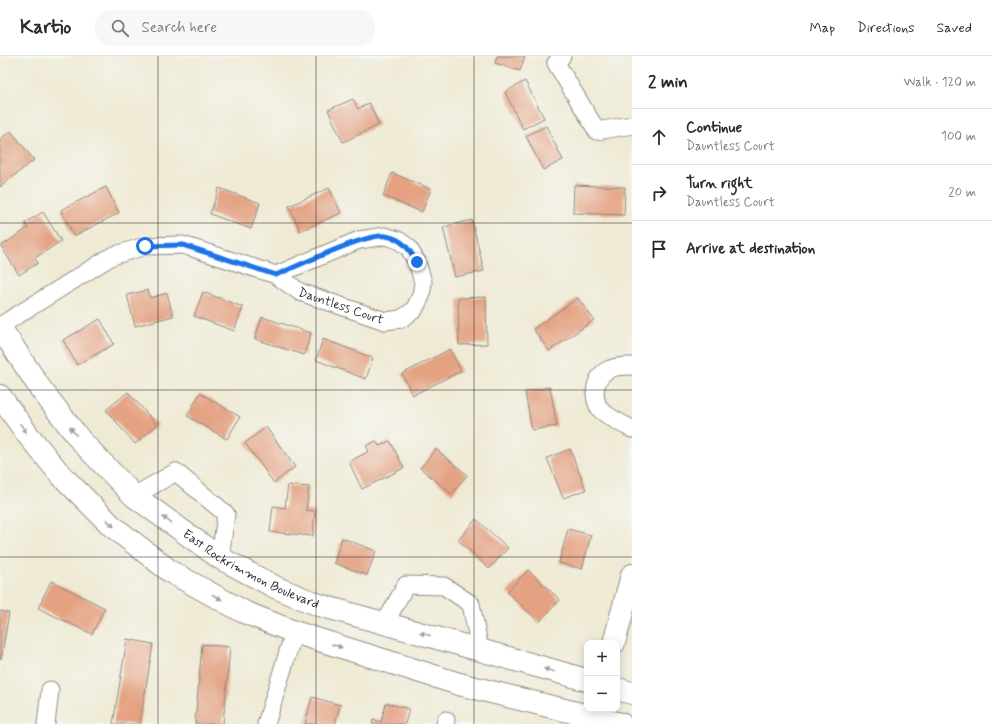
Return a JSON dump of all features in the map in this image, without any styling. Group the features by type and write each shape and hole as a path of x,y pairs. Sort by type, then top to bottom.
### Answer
{"main road":[{"name":"East Rockrimmon Boulevard","path":"0,326 40,388 81,441 134,496 220,558 277,588 319,605 584,679"},
{"path":"0,396 28,435 60,474 112,526 171,572 244,612 294,632 459,684 621,724"},
{"path":"615,640 632,575"},
{"path":"622,613 632,633"},
{"path":"620,690 632,693"}],"street":[{"path":"562,56 556,63 597,130 632,125"},
{"name":"Dauntless Court","path":"0,326 112,256 145,246 183,245 276,275 300,292 385,321 402,319 414,310 421,296 423,282 417,262 408,247 398,240 385,236 359,240 276,275"},
{"path":"632,366 609,369 600,377 595,388 595,399 601,410 632,429"},
{"path":"134,496 176,472 226,514 220,558"},
{"path":"385,623 406,585 444,586 471,604 480,650"},
{"path":"266,724 294,632"},
{"path":"46,724 50,690"}],"building":[{"path":"497,56 525,56 520,71 495,63"},
{"path":"525,81 544,118 523,129 505,92"},
{"path":"353,99 358,109 369,103 379,125 343,142 328,110"},
{"path":"546,126 563,160 543,170 526,136"},
{"path":"11,131 34,160 0,187 0,139"},
{"path":"392,173 431,189 422,212 383,196"},
{"path":"574,185 625,187 624,215 573,213"},
{"path":"106,187 119,213 74,236 61,210"},
{"path":"219,188 260,203 251,229 210,214"},
{"path":"329,188 341,213 300,231 289,206"},
{"path":"43,212 61,241 35,258 38,263 19,275 1,246 28,228 25,223"},
{"path":"472,220 484,271 455,277 443,227"},
{"path":"148,290 150,298 167,293 173,316 135,326 127,295"},
{"path":"203,292 243,307 234,331 194,316"},
{"path":"486,297 487,344 459,345 458,298"},
{"path":"578,298 594,320 549,351 533,329"},
{"path":"262,317 311,333 304,355 255,339"},
{"path":"100,319 114,344 77,365 63,340"},
{"path":"323,339 373,358 366,379 316,360"},
{"path":"450,349 461,371 413,395 402,374"},
{"path":"550,387 557,426 532,430 525,392"},
{"path":"128,392 157,425 135,444 106,410"},
{"path":"200,393 240,417 227,439 187,416"},
{"path":"266,427 295,467 274,483 245,443"},
{"path":"376,441 379,446 390,441 404,468 362,489 349,462 369,451 366,446"},
{"path":"436,449 467,475 452,494 420,468"},
{"path":"570,449 586,490 563,498 547,458"},
{"path":"288,485 309,487 306,510 315,511 313,536 270,532 273,506 285,508"},
{"path":"476,519 508,548 489,569 458,540"},
{"path":"568,529 591,535 582,569 559,563"},
{"path":"342,538 376,551 367,575 334,563"},
{"path":"528,570 560,600 539,622 507,592"},
{"path":"51,581 105,608 92,634 38,608"},
{"path":"0,611 9,613 1,659 0,659"},
{"path":"127,639 153,644 140,724 113,724"},
{"path":"202,644 230,647 223,724 195,724"},
{"path":"312,697 340,705 335,724 305,724"},
{"path":"386,703 409,709 405,724 372,724 373,719 381,722"}],"route":[{"path":"145,246 183,245 276,275 359,240 385,236 398,240 408,247 417,262"}]}
